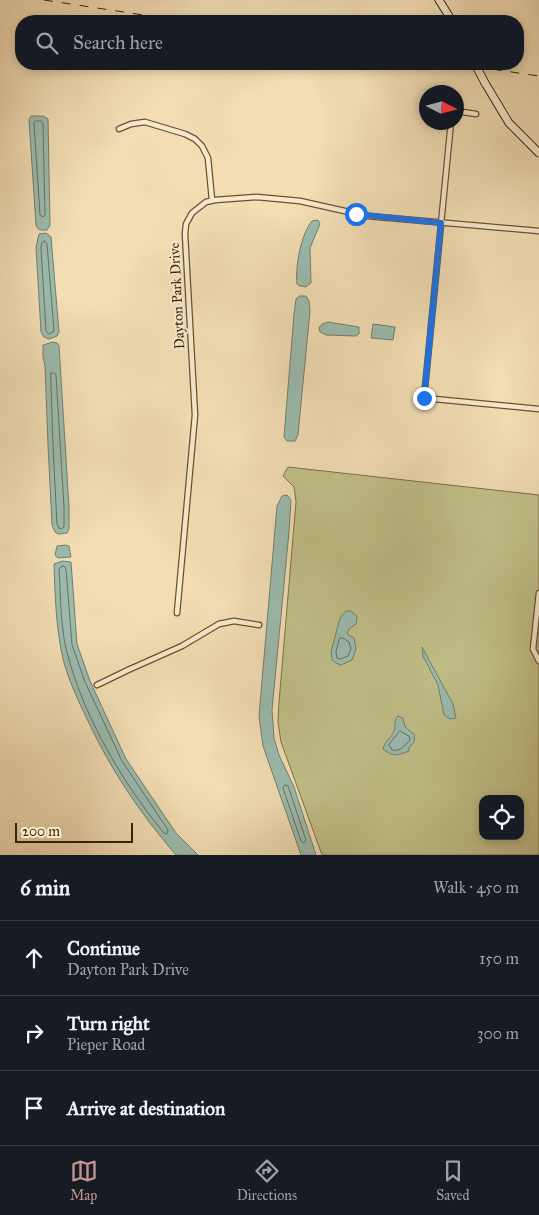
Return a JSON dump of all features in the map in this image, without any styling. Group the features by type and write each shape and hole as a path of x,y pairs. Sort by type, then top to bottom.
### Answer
{"main road":[{"path":"439,0 448,15"},
{"path":"478,70 509,123 539,154"}],"street":[{"path":"464,112 476,114"},
{"path":"119,129 131,124 145,122 185,134 195,139 202,146 208,158 212,200"},
{"path":"450,130 424,398 539,409"},
{"name":"Dayton Park Drive","path":"177,612 195,415 185,229 188,218 196,208 212,200 277,197 300,200 367,216 539,231"},
{"path":"539,593 533,648 539,661"},
{"path":"97,686 182,646 218,624 234,621 259,625"}],"shaded area":[{"path":"288,467 539,495 539,855 322,855 281,742 278,722 296,502 294,487 283,476"}],"water":[{"path":"31,116 43,116 48,119 50,225 47,230 41,230 36,225 29,120"},
{"path":"318,220 320,224 310,248 311,283 306,287 300,286 297,284 297,269 302,242 312,221"},
{"path":"46,233 51,237 59,332 57,336 49,339 44,337 41,332 36,247 39,234"},
{"path":"299,296 306,296 309,301 310,311 298,435 295,441 287,441 284,437 294,314 296,299"},
{"path":"328,322 359,327 359,334 356,336 326,335 320,332 319,328 322,324"},
{"path":"373,324 395,327 393,340 371,338"},
{"path":"53,342 59,346 69,507 69,529 67,533 58,534 52,525 45,366 43,357 43,345"},
{"path":"287,495 291,500 272,710 274,738 279,755 294,787 316,855 301,855 263,746 259,716 277,506 282,496"},
{"path":"57,546 69,546 71,557 58,558 55,555"},
{"path":"62,561 71,562 77,644 90,681 126,759 176,833 198,855 176,855 150,823 116,773 96,738 80,704 65,667 59,636 54,564"},
{"path":"346,611 351,611 357,616 356,624 349,629 347,634 354,638 356,649 352,660 341,665 332,660 331,652 340,618"},
{"path":"422,647 453,704 456,718 450,719 444,715 438,685 423,656"},
{"path":"398,716 403,718 405,727 414,734 414,740 409,747 409,751 395,755 383,749 394,731"}],"railway":[{"path":"44,0 143,15"},
{"path":"498,70 539,76"}],"route":[{"path":"356,214 441,223 424,398"}]}
